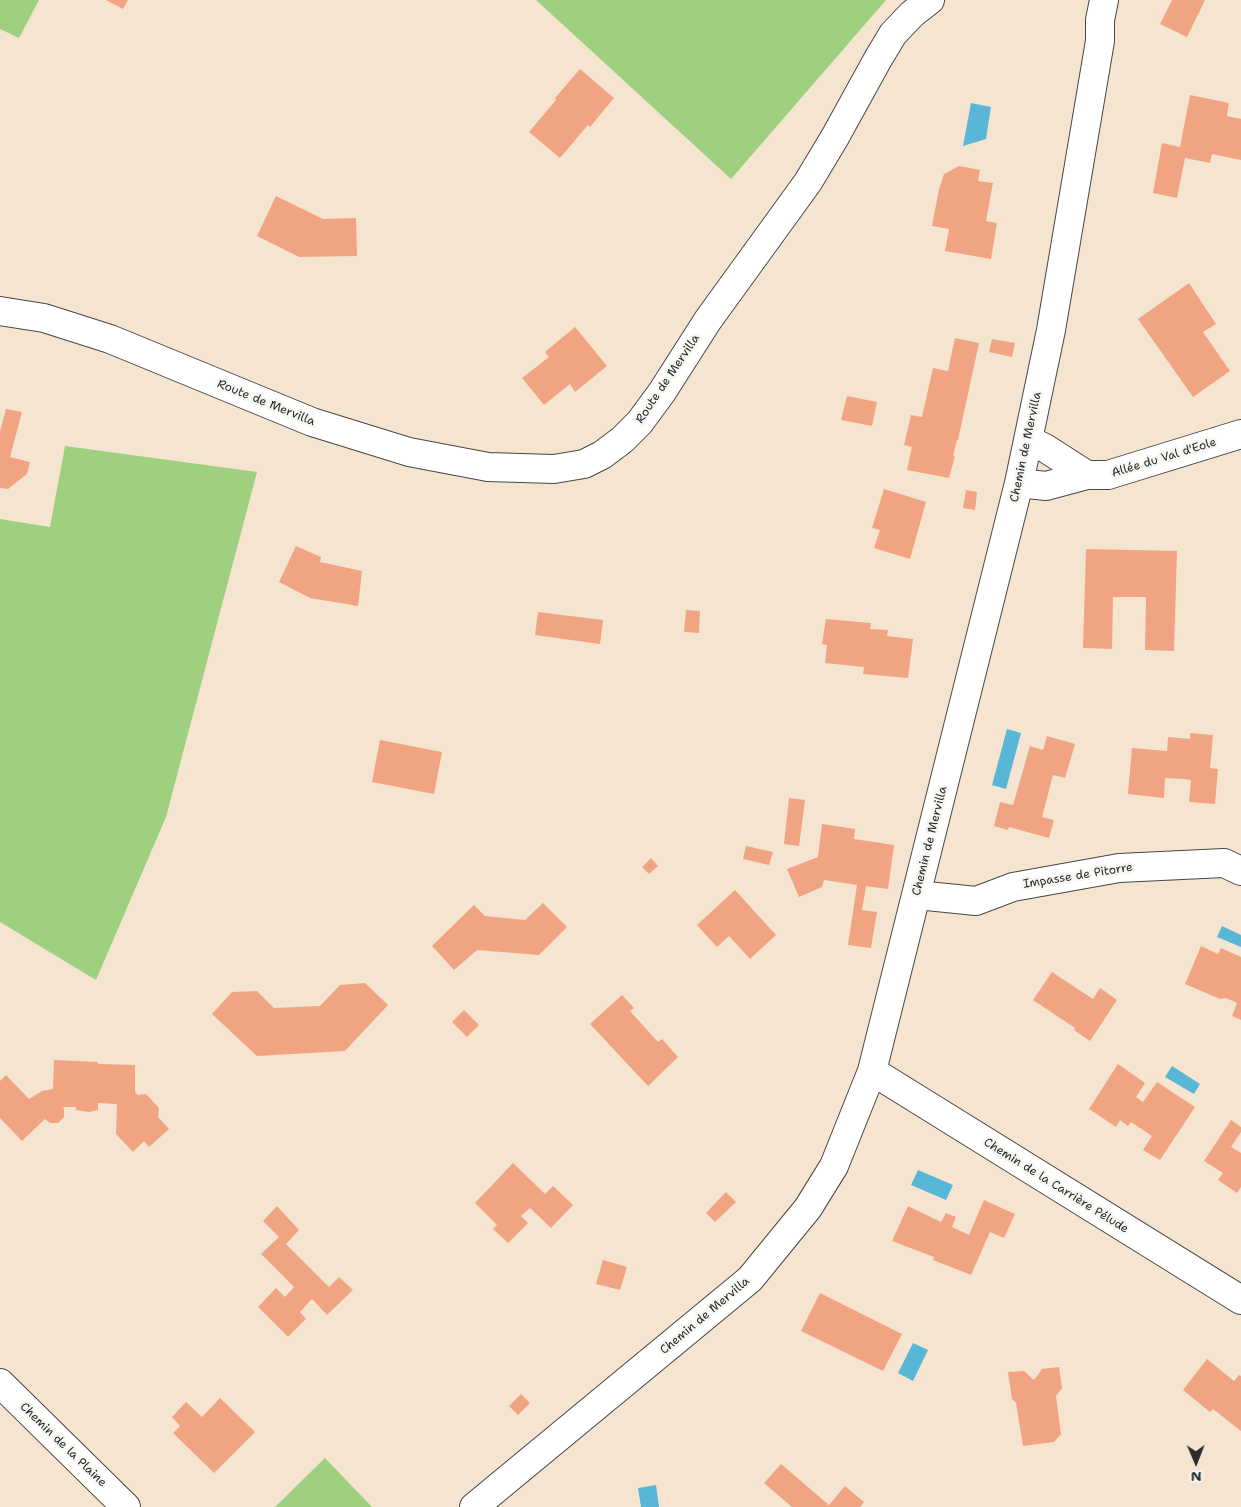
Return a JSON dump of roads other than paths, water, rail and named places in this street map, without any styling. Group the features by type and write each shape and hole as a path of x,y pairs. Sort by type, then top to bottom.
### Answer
{"street":[{"name":"Route de Mervilla","path":"0,311 44,318 110,339 312,422 409,452 488,467 554,469 584,464 602,455 622,440 640,422 662,392 708,320 808,182 836,138 893,34 912,14 930,0"},
{"name":"Chemin de Mervilla","path":"474,1507 750,1279 808,1208 834,1166 872,1072 1019,483 1051,330 1100,41 1097,7"},
{"name":"Allée du Val d'Eole","path":"1019,483 1046,486 1087,475 1108,476 1241,434"},
{"path":"1028,440 1045,448 1087,475"},
{"name":"Impasse de Pitorre","path":"917,895 976,901 1013,887 1119,868 1224,864 1241,871"},
{"name":"Chemin de la Carrière Pélude","path":"872,1072 1241,1300"},
{"name":"Chemin de la Plaine","path":"0,1384 126,1507"}],"water":[{"path":"971,103 991,107 986,139 963,146"},
{"path":"1007,729 1021,733 1006,789 992,785"},
{"path":"1222,926 1241,935 1241,947 1217,937"},
{"path":"1172,1066 1200,1084 1194,1094 1165,1077"},
{"path":"918,1170 953,1185 946,1200 911,1185"},
{"path":"913,1343 928,1350 913,1381 898,1373"},
{"path":"656,1485 659,1507 641,1507 638,1488"}]}
